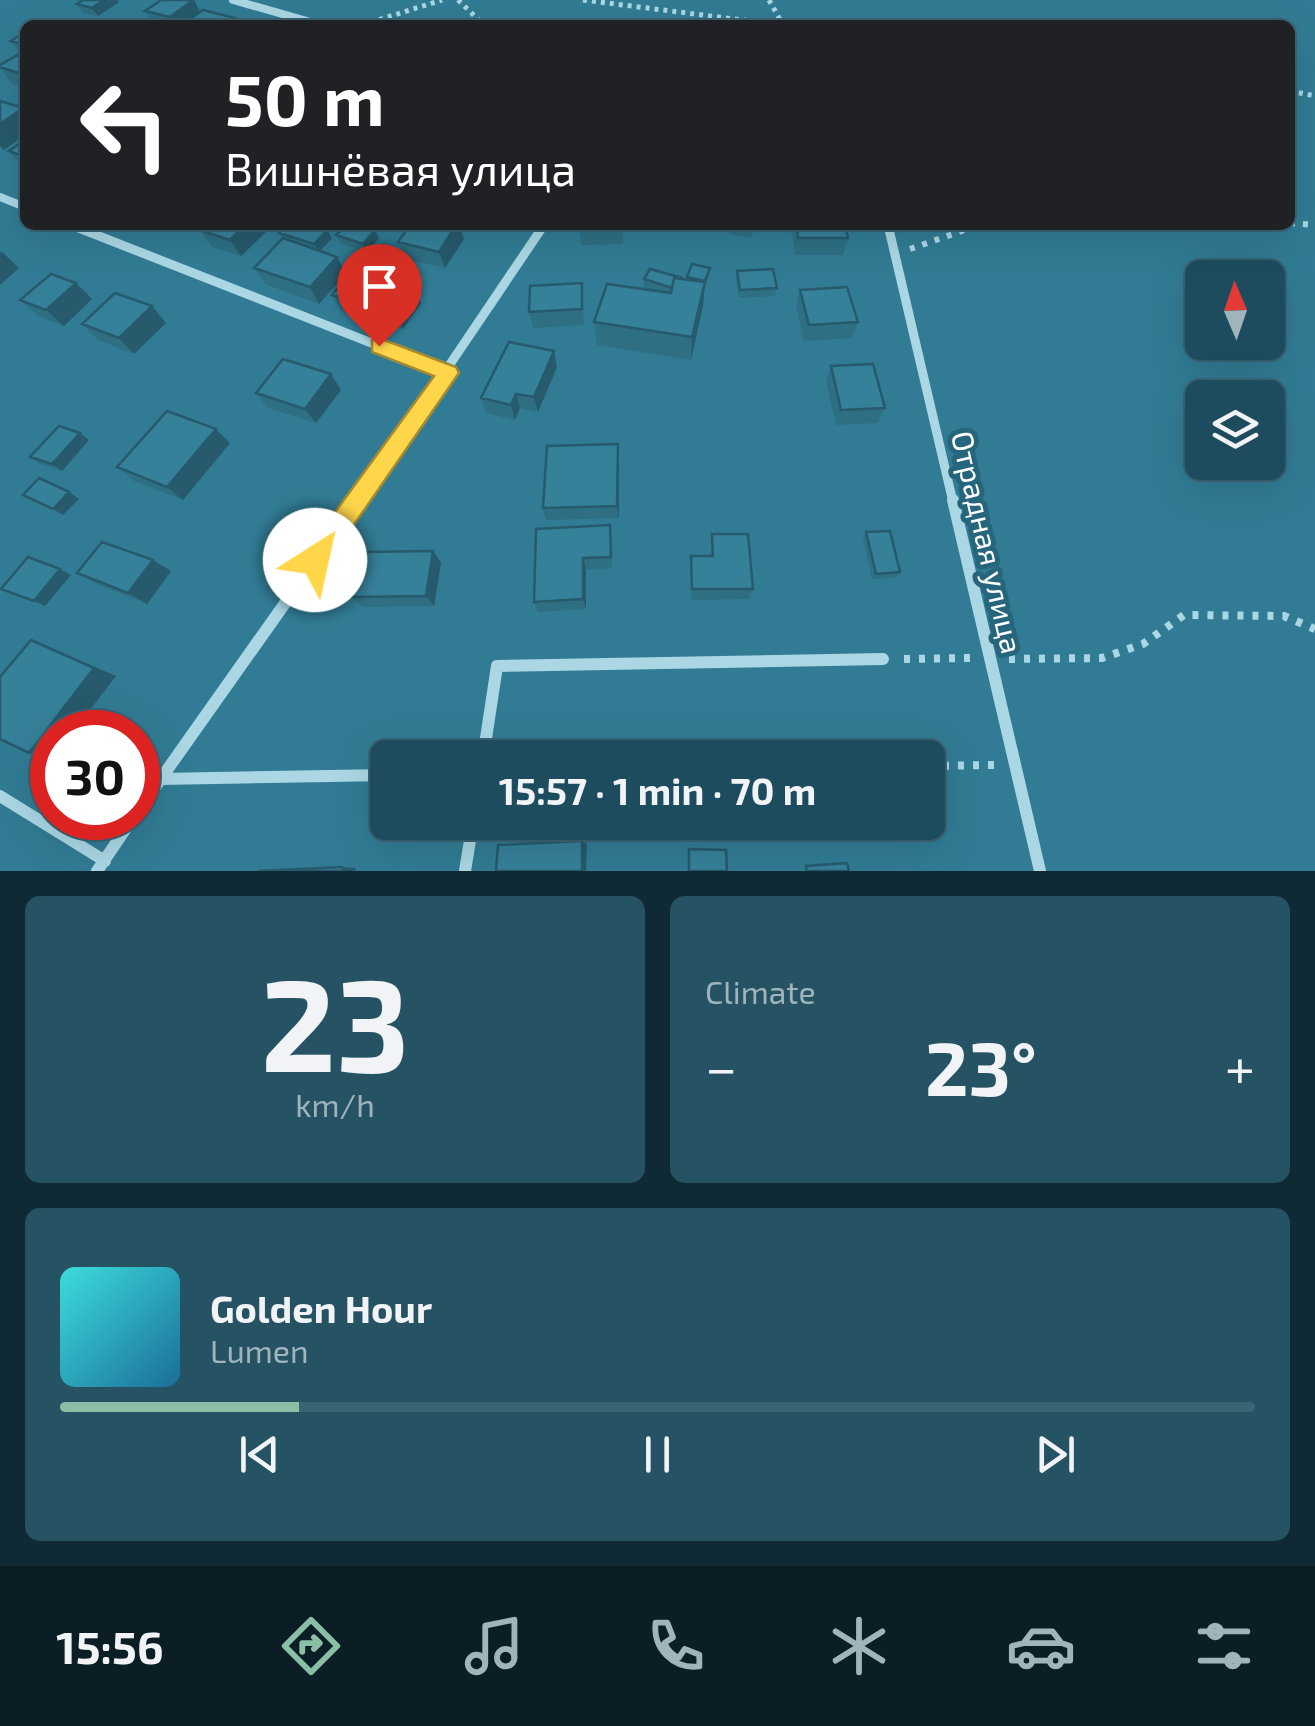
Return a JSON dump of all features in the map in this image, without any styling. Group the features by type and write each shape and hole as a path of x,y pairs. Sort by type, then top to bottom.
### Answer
{"street":[{"path":"233,0 303,20"},
{"path":"84,230 448,373"},
{"path":"160,777 448,373 541,230"},
{"name":"Отрадная улица","path":"889,230 1040,871"},
{"path":"486,740 496,666 882,659"},
{"path":"160,778 370,775"},
{"path":"0,796 101,866 118,840"},
{"path":"465,871 470,840"}],"path":[{"path":"378,20 442,0"},
{"path":"458,0 479,20"},
{"path":"583,0 743,20"},
{"path":"894,248 922,247 966,230"},
{"path":"882,659 1068,662 1114,656 1154,642 1184,615 1284,616 1315,629"},
{"path":"945,766 1015,765"}],"shaded area":[{"path":"0,0 1315,0 1315,871 0,871"}],"building":[{"path":"83,0 104,0 92,8 77,4"},
{"path":"161,0 193,0 170,17 145,11"},
{"path":"203,10 235,18 232,20 189,20"},
{"path":"20,54 18,73 0,65"},
{"path":"0,101 20,107 20,110 0,124"},
{"path":"20,143 20,155 9,151"},
{"path":"200,230 240,230 230,240"},
{"path":"282,230 327,230 314,244 279,233"},
{"path":"341,230 375,230 363,244 336,235"},
{"path":"406,230 453,230 439,252 398,242"},
{"path":"797,230 846,230 848,238 798,238"},
{"path":"283,238 337,257 310,287 254,268"},
{"path":"692,264 710,268 705,281 687,277"},
{"path":"650,269 683,278 674,278 672,288 644,279"},
{"path":"773,269 777,288 740,290 737,271"},
{"path":"352,270 414,287 396,313 332,295"},
{"path":"51,274 76,283 46,310 20,300"},
{"path":"674,278 705,282 692,337 594,322 607,284 671,293"},
{"path":"582,283 582,309 529,312 530,286"},
{"path":"847,287 858,322 809,325 800,290"},
{"path":"115,293 152,306 119,338 82,324"},
{"path":"509,342 554,351 534,397 516,394 511,405 481,398"},
{"path":"283,359 331,374 305,409 256,393"},
{"path":"873,364 885,408 841,410 831,366"},
{"path":"167,411 216,429 167,487 117,467"},
{"path":"59,426 80,433 52,464 30,457"},
{"path":"618,444 617,506 543,508 547,446"},
{"path":"39,478 69,492 53,509 23,495"},
{"path":"610,525 611,557 583,558 583,599 534,602 536,529"},
{"path":"890,531 900,572 876,574 866,532"},
{"path":"712,534 748,534 753,589 692,589 691,556 713,556"},
{"path":"102,542 153,560 128,593 77,573"},
{"path":"433,551 426,596 352,597 362,552"},
{"path":"28,557 60,569 34,601 1,589"},
{"path":"31,640 94,668 62,710 30,710 29,753 0,739 0,677"},
{"path":"582,841 582,871 496,871 498,845"},
{"path":"689,849 726,850 727,871 689,871"},
{"path":"847,863 849,871 807,871 806,866"},
{"path":"342,867 342,871 259,871"}],"route":[{"path":"315,560 448,373 379,346"}]}
